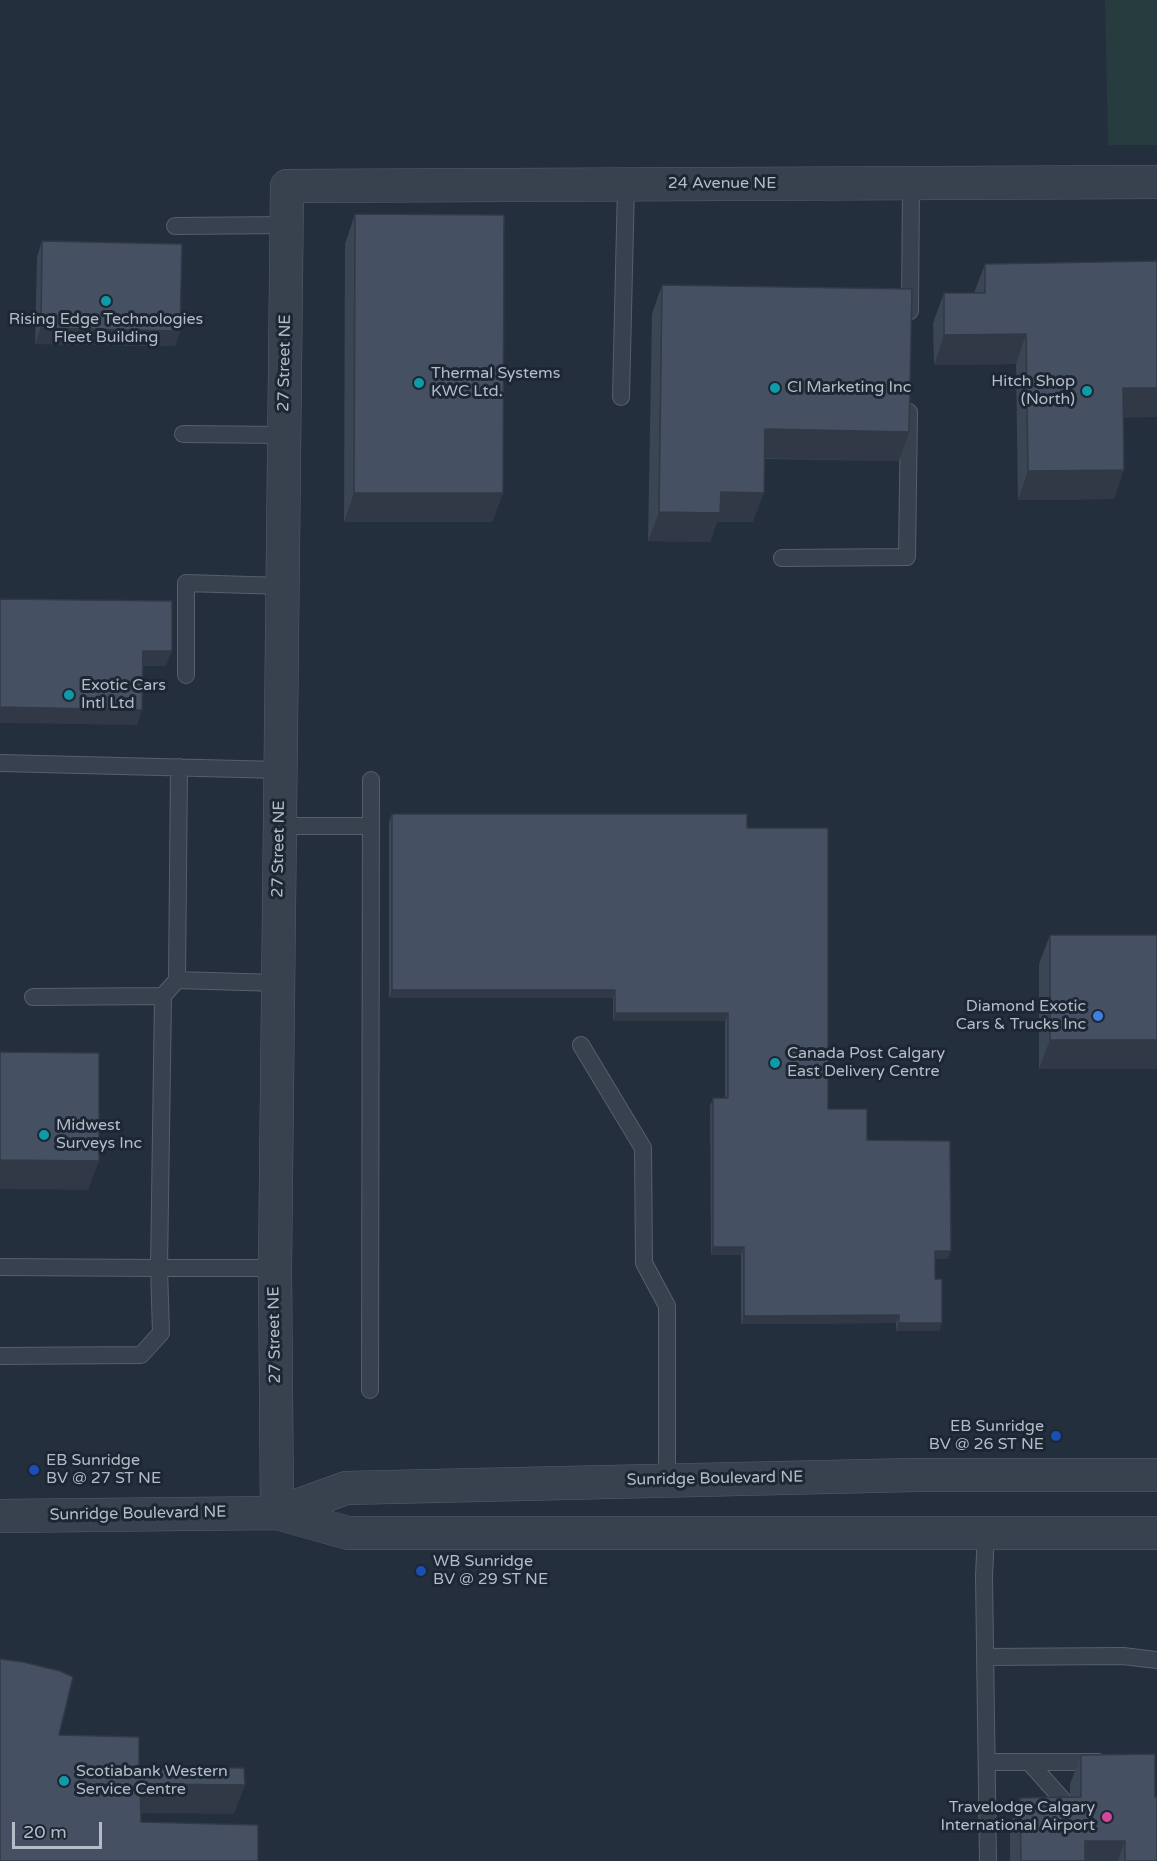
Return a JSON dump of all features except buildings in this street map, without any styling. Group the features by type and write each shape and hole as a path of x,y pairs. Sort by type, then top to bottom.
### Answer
{"street":[{"name":"24 Avenue NE","path":"287,186 1157,182"},
{"name":"27 Street NE","path":"277,1512 274,1268 287,186"},
{"name":"Sunridge Boulevard NE","path":"277,1512 346,1488 914,1474 1157,1475"},
{"name":"Sunridge Boulevard NE","path":"0,1516 277,1512 348,1533 986,1532 1149,1535"}],"lane":[{"path":"910,330 904,302 911,183"},
{"path":"621,397 626,185"},
{"path":"175,226 287,225"},
{"path":"782,558 907,557 909,397"},
{"path":"183,434 284,435"},
{"path":"186,675 186,584 282,586"},
{"path":"0,763 280,770"},
{"path":"0,1356 141,1355 160,1333 163,996 177,980 179,767"},
{"path":"370,1390 371,780"},
{"path":"280,826 371,826"},
{"path":"177,980 278,983"},
{"path":"33,997 163,996"},
{"path":"580,1045 643,1148 644,1263 668,1306 667,1480"},
{"path":"0,1267 274,1268"},
{"path":"986,1532 984,1576 988,1861"},
{"path":"985,1658 1123,1656 1157,1660"},
{"path":"987,1762 1111,1762"},
{"path":"1029,1762 1070,1808"}],"green space":[{"path":"1105,0 1157,0 1157,145 1108,145"}],"place":[{"name":"Rising Edge Technologies Fleet Building","path":"106,301"},
{"name":"Thermal Systems KWC Ltd.","path":"419,383"},
{"name":"Cl Marketing Inc","path":"775,388"},
{"name":"Hitch Shop (North)","path":"1087,391"},
{"name":"Exotic Cars Intl Ltd","path":"69,695"},
{"name":"Diamond Exotic Cars & Trucks Inc","path":"1098,1016"},
{"name":"Canada Post Calgary East Delivery Centre","path":"775,1063"},
{"name":"Midwest Surveys Inc","path":"44,1135"},
{"name":"EB Sunridge BV @ 26 ST NE","path":"1056,1436"},
{"name":"EB Sunridge BV @ 27 ST NE","path":"34,1470"},
{"name":"WB Sunridge BV @ 29 ST NE","path":"421,1571"},
{"name":"Scotiabank Western Service Centre","path":"64,1781"},
{"name":"Travelodge Calgary International Airport","path":"1107,1817"}]}
